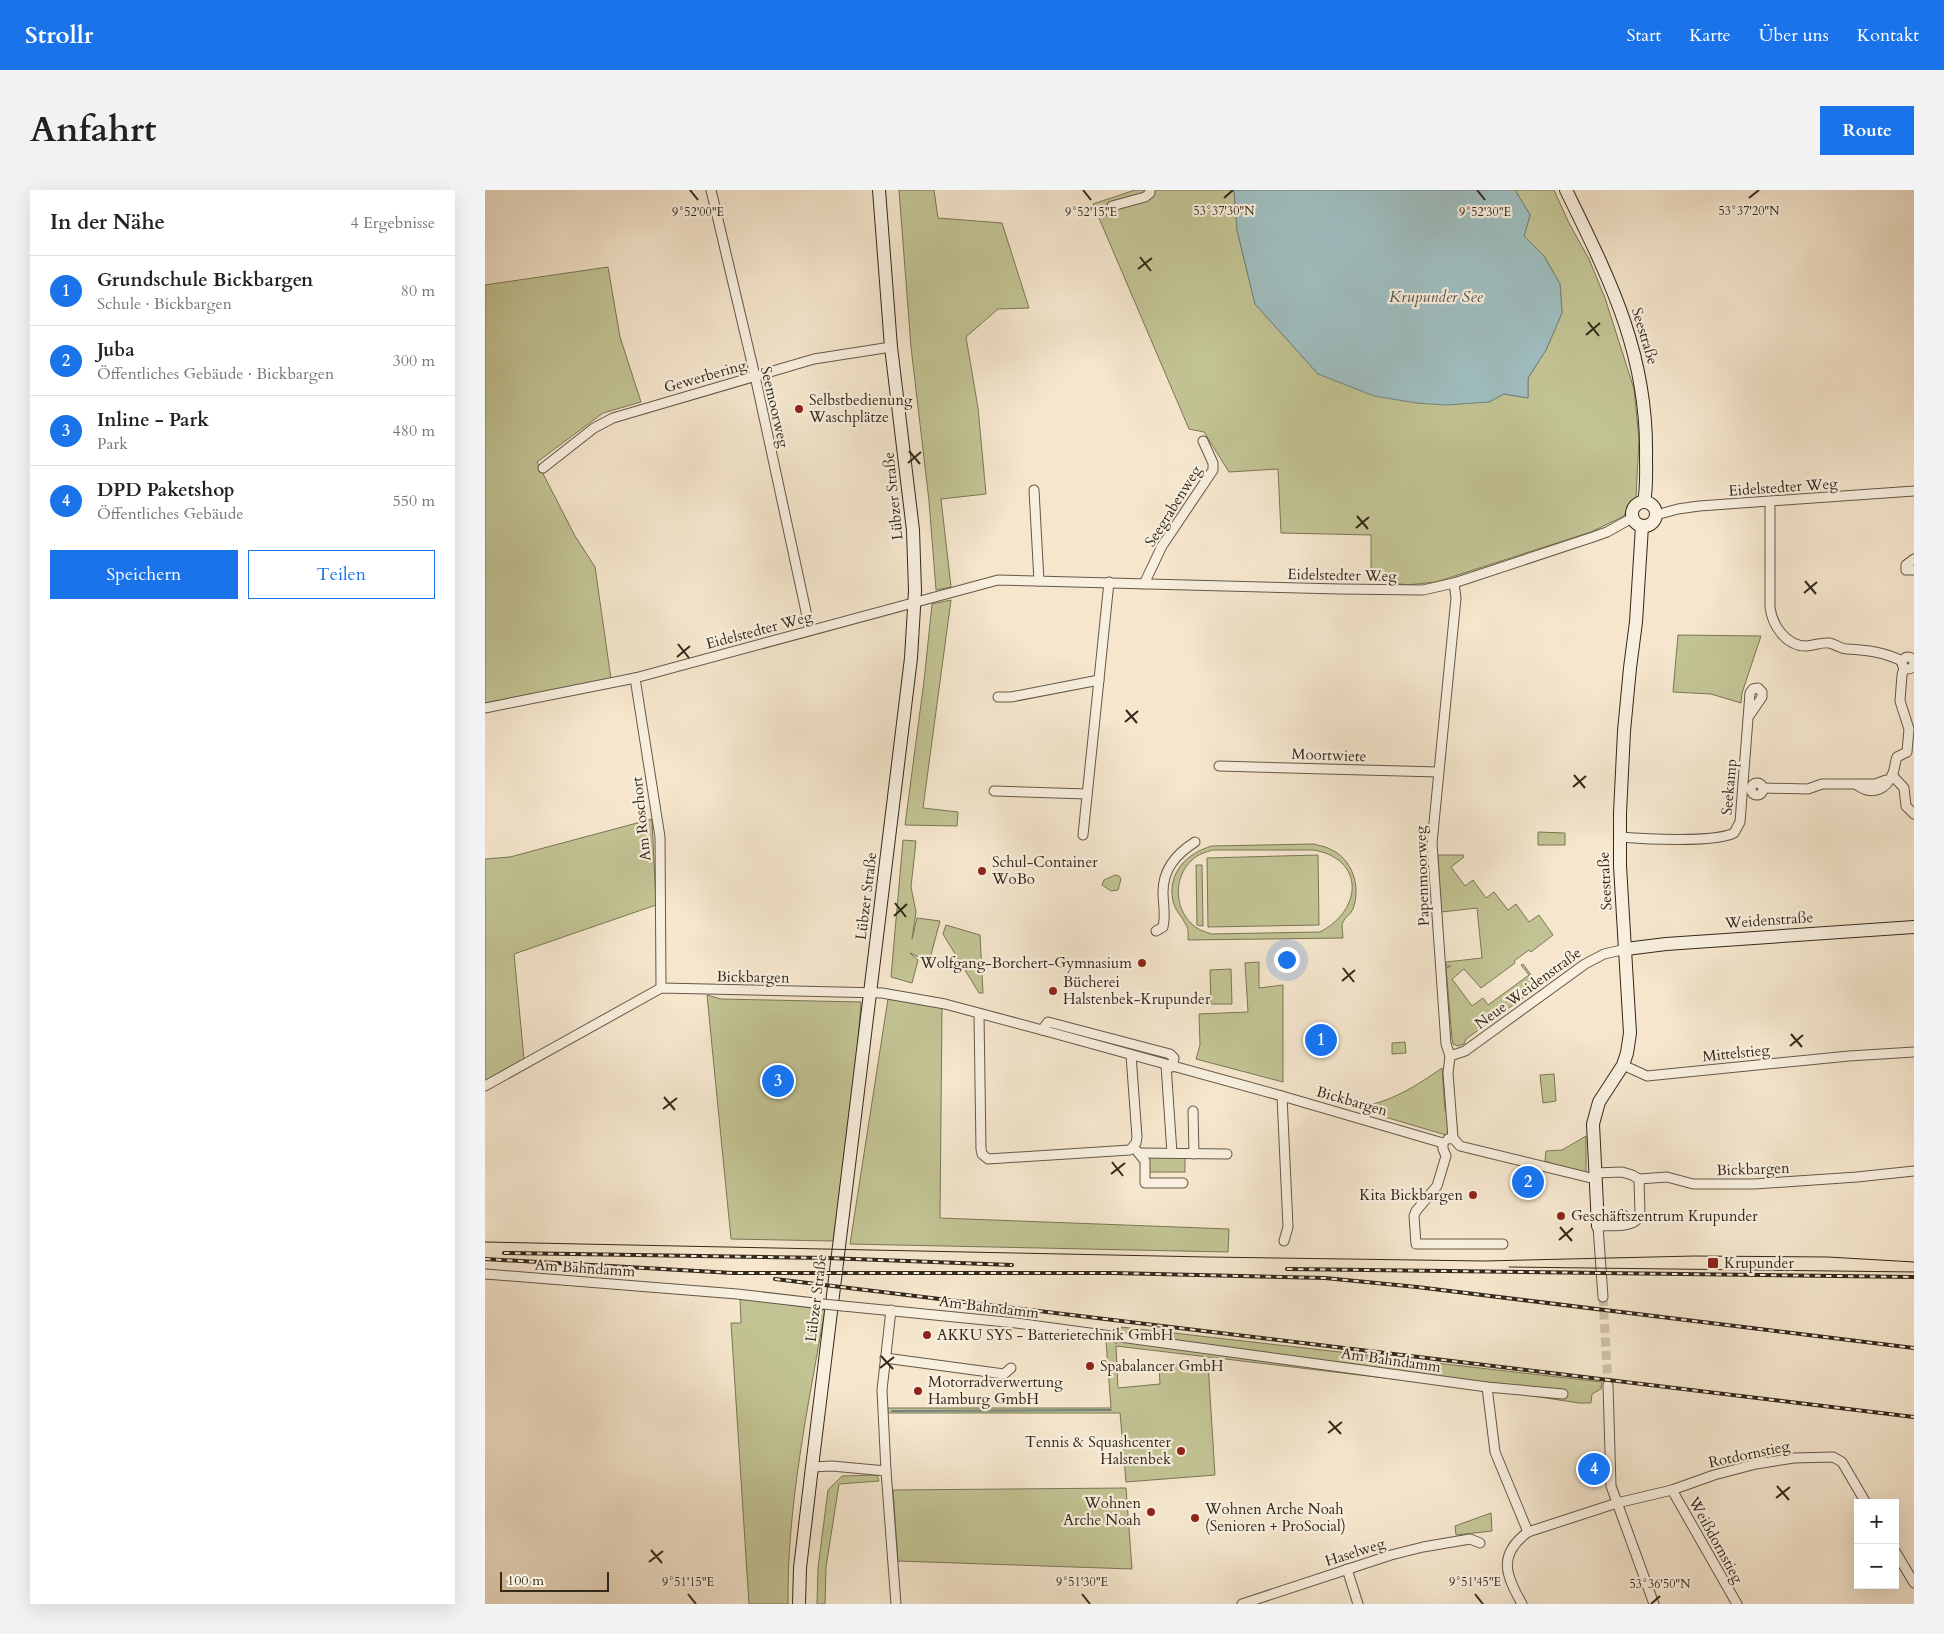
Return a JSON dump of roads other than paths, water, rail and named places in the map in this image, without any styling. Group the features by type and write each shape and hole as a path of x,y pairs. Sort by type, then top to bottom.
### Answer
{"street":[{"name":"Seemoorweg","path":"711,190 755,376 810,630"},
{"name":"Lübzer Straße","path":"799,1604 800,1568 910,666 915,603 912,520 891,348 879,190"},
{"path":"1111,213 1112,206 1145,197 1150,190"},
{"name":"Seestraße","path":"1566,190 1617,299 1637,363 1646,418 1644,502"},
{"name":"Gewerbering","path":"543,468 594,428 613,418 825,357 891,348"},
{"name":"Seegrabenweg","path":"1144,584 1163,546 1213,470 1213,463 1203,441"},
{"path":"1034,490 1039,581"},
{"name":"Eidelstedter Weg","path":"1655,515 1699,506 1770,503 1914,491"},
{"path":"1644,502 1653,506 1655,515 1651,524 1637,522 1633,509 1636,505 1644,502"},
{"path":"1747,787 1756,782 1761,784 1763,788 1809,789 1822,784 1857,785 1865,790 1875,791 1889,782 1897,757 1907,752 1909,730 1900,701 1903,664 1883,652 1845,649 1827,643 1802,646 1792,642 1773,622 1769,607 1770,503"},
{"name":"Seestraße","path":"1603,1297 1593,1124 1599,1102 1623,1065 1627,1053 1630,1027 1619,837 1624,731 1636,622 1637,522"},
{"name":"Eidelstedter Weg","path":"485,708 635,678 998,580 1412,590 1454,583 1637,522"},
{"path":"1914,559 1906,565 1906,570 1914,570"},
{"path":"1083,835 1109,582"},
{"name":"Papenmoorweg","path":"1453,1138 1448,1073 1451,1056 1446,1044 1432,849 1456,598 1454,583"},
{"name":"Am Roschort","path":"635,678 660,836 661,988"},
{"path":"998,697 1011,697 1099,680"},
{"name":"Seekamp","path":"1619,837 1660,840 1729,835 1738,828 1747,787 1749,716"},
{"name":"Moortwiete","path":"1219,766 1438,772"},
{"path":"1892,775 1904,788 1906,806 1914,814"},
{"path":"995,791 1087,794"},
{"path":"1156,931 1163,927 1165,918 1163,892 1166,872 1175,858 1195,842"},
{"name":"Weidenstraße","path":"1626,949 1666,944 1914,927"},
{"name":"Neue Weidenstraße","path":"1451,1056 1465,1051 1585,964 1604,954 1626,949"},
{"path":"485,1086 661,988"},
{"name":"Bickbargen","path":"661,988 882,993 945,1004 1282,1096 1443,1143"},
{"path":"979,1014 981,1149 985,1157 993,1160 1136,1150 1227,1154"},
{"name":"Bickbargen","path":"1042,1030 1048,1022 1170,1054 1175,1058 1169,1066"},
{"name":"Mittelstieg","path":"1623,1065 1647,1076 1849,1056 1914,1052"},
{"path":"1131,1055 1137,1137 1136,1150 1145,1161 1145,1183 1183,1183"},
{"path":"1169,1066 1172,1153"},
{"path":"1282,1096 1288,1227 1284,1241"},
{"path":"1193,1111 1194,1154"},
{"path":"1453,1138 1449,1138 1443,1143 1443,1150 1446,1156 1437,1186 1414,1216 1415,1244 1503,1244"},
{"name":"Bickbargen","path":"1453,1138 1460,1146 1545,1167 1595,1176 1622,1172 1639,1179 1667,1177 1693,1184 1754,1184 1914,1171"},
{"path":"1599,1226 1632,1223 1638,1219 1640,1214 1639,1179"},
{"name":"Am Bahndamm","path":"485,1274 737,1294 1016,1323 1487,1387 1563,1394"},
{"path":"891,1310 882,1397 897,1604"},
{"path":"885,1358 1004,1374 1011,1368"},
{"path":"1608,1385 1611,1486 1654,1604"},
{"path":"1487,1387 1495,1452 1528,1532 1512,1547 1507,1558 1509,1577 1522,1604"},
{"name":"Rotdornstieg","path":"1528,1532 1617,1503 1672,1490 1715,1475 1756,1464 1794,1458 1833,1457 1842,1462 1864,1499"},
{"path":"812,1467 832,1466 886,1470"},
{"name":"Weißdornstieg","path":"1672,1490 1737,1604"},
{"name":"Haselweg","path":"1241,1604 1347,1569 1423,1547 1470,1539 1480,1544"},
{"path":"1899,1558 1914,1582"},
{"path":"1347,1569 1358,1604"}],"water":[{"name":"Krupunder See","path":"1234,190 1515,190 1530,215 1524,236 1544,256 1560,284 1562,313 1546,350 1528,378 1528,398 1504,394 1489,402 1446,405 1416,403 1374,396 1318,374 1255,304 1237,230"}],"waterway":[{"path":"892,1411 1111,1410"}],"tunnel":[{"path":"1603,1297 1608,1385"}],"tram line":[{"path":"485,1242 1484,1261 1694,1256 1828,1257 1914,1262"},
{"path":"1509,1267 1914,1272"}],"railway":[{"path":"504,1253 827,1258 1012,1265"},
{"path":"485,1259 733,1273 1113,1273 1325,1278 1417,1287 1914,1348"},
{"path":"1287,1269 1914,1277"},
{"path":"775,1279 1914,1417"}],"place":[{"name":"Selbstbedienung Waschplätze","path":"799,409"},
{"name":"Schul-Container WoBo","path":"982,871"},
{"name":"Wolfgang-Borchert-Gymnasium","path":"1142,963"},
{"name":"Bücherei Halstenbek-Krupunder","path":"1053,991"},
{"name":"Grundschule Bickbargen","path":"1321,1040"},
{"name":"Inline - Park","path":"778,1081"},
{"name":"Juba","path":"1528,1182"},
{"name":"Kita Bickbargen","path":"1473,1195"},
{"name":"Geschäftszentrum Krupunder","path":"1561,1216"},
{"name":"Krupunder","path":"1713,1263"},
{"name":"AKKU SYS - Batterietechnik GmbH","path":"927,1335"},
{"name":"Spabalancer GmbH","path":"1090,1366"},
{"name":"Motorradverwertung Hamburg GmbH","path":"918,1391"},
{"name":"Tennis & Squashcenter Halstenbek","path":"1181,1451"},
{"name":"DPD Paketshop","path":"1594,1469"},
{"name":"Wohnen Arche Noah","path":"1151,1512"},
{"name":"Wohnen Arche Noah (Senioren + ProSocial)","path":"1195,1518"}]}
